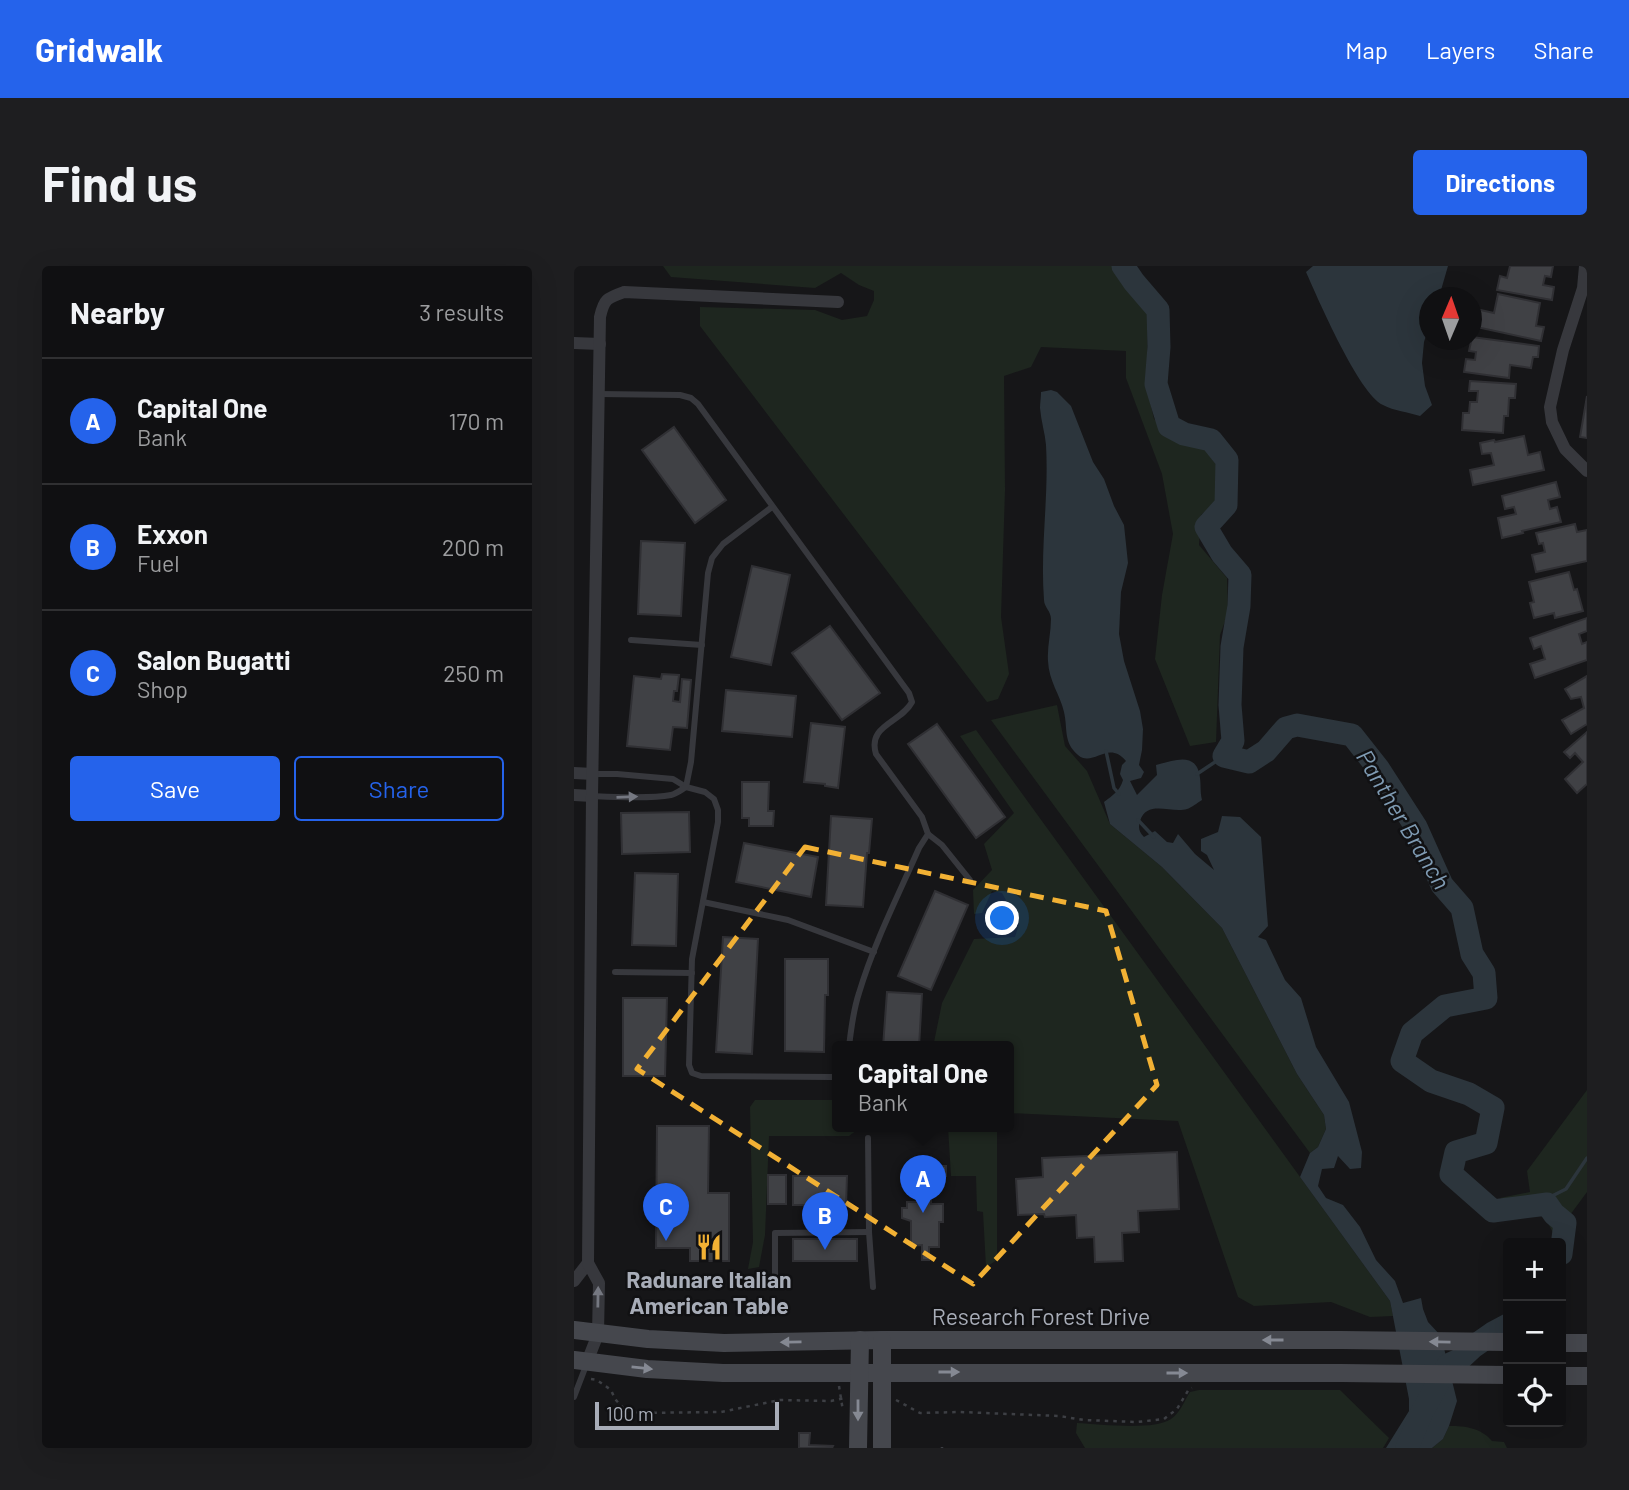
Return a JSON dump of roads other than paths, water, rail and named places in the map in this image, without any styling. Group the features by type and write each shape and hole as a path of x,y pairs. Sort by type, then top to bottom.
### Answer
{"main road":[{"name":"Research Forest Drive","path":"574,1330 648,1339 724,1343 860,1340 1503,1342"},
{"path":"858,1448 849,1397 858,1372 860,1340"},
{"path":"882,1340 882,1448"},
{"path":"1566,1343 1587,1343"},
{"path":"580,1367 723,1373 1503,1375"},
{"path":"1566,1376 1587,1376"}],"street":[{"path":"1585,266 1585,288 1563,350 1550,407 1552,422 1565,449 1587,471"},
{"path":"580,1367 598,1334 598,1283 588,1263 592,796 600,317 603,304 609,297 624,292 838,302"},
{"path":"574,343 600,344"},
{"path":"574,773 593,774"},
{"path":"574,795 592,796"},
{"path":"574,1280 588,1263"}],"lane":[{"path":"599,394 680,396 691,398 698,404 909,693 912,702 908,710 879,731 874,739 876,754 922,817 928,834 942,845 971,880"},
{"path":"592,796 662,796 674,794 686,787 691,762 712,558 723,544 772,508"},
{"path":"631,640 702,645"},
{"path":"593,774 673,779 686,787 705,792 713,799 718,810 692,959 689,1065 692,1073 701,1076 832,1077"},
{"path":"662,777 662,796"},
{"path":"850,1041 859,994 874,952 919,848 928,834"},
{"path":"703,902 788,920 874,952"},
{"path":"615,972 692,973"},
{"path":"868,1138 869,1232 873,1287"},
{"path":"775,1284 775,1233 869,1232"},
{"path":"574,1397 580,1367"}],"waterway":[{"name":"Panther Branch","path":"1123,266 1158,310 1156,384 1169,426 1184,434 1211,440 1227,460 1226,505 1206,527 1222,554 1240,575 1239,606 1232,647 1230,705 1233,741 1224,756 1249,762 1266,751 1286,728 1297,725 1352,735 1378,768 1416,827 1442,885 1462,908 1472,954 1484,973 1486,998 1445,1006 1412,1033 1402,1061 1431,1081 1469,1094 1493,1108 1486,1143 1456,1152 1451,1174 1493,1211 1547,1204 1565,1223 1563,1238"},
{"path":"1106,751 1114,788 1119,794"},
{"path":"1197,774 1224,756"},
{"path":"1138,820 1154,837"},
{"path":"1547,1204 1552,1196 1566,1189 1587,1158"},
{"name":"Panther Branch","path":"1407,1448 1421,1414 1448,1365 1503,1328"}],"place":[{"name":"Capital One","path":"923,1213"},
{"name":"Salon Bugatti","path":"666,1241"},
{"name":"Radunare Italian American Table","path":"709,1247"},
{"name":"Exxon","path":"825,1250"}]}
